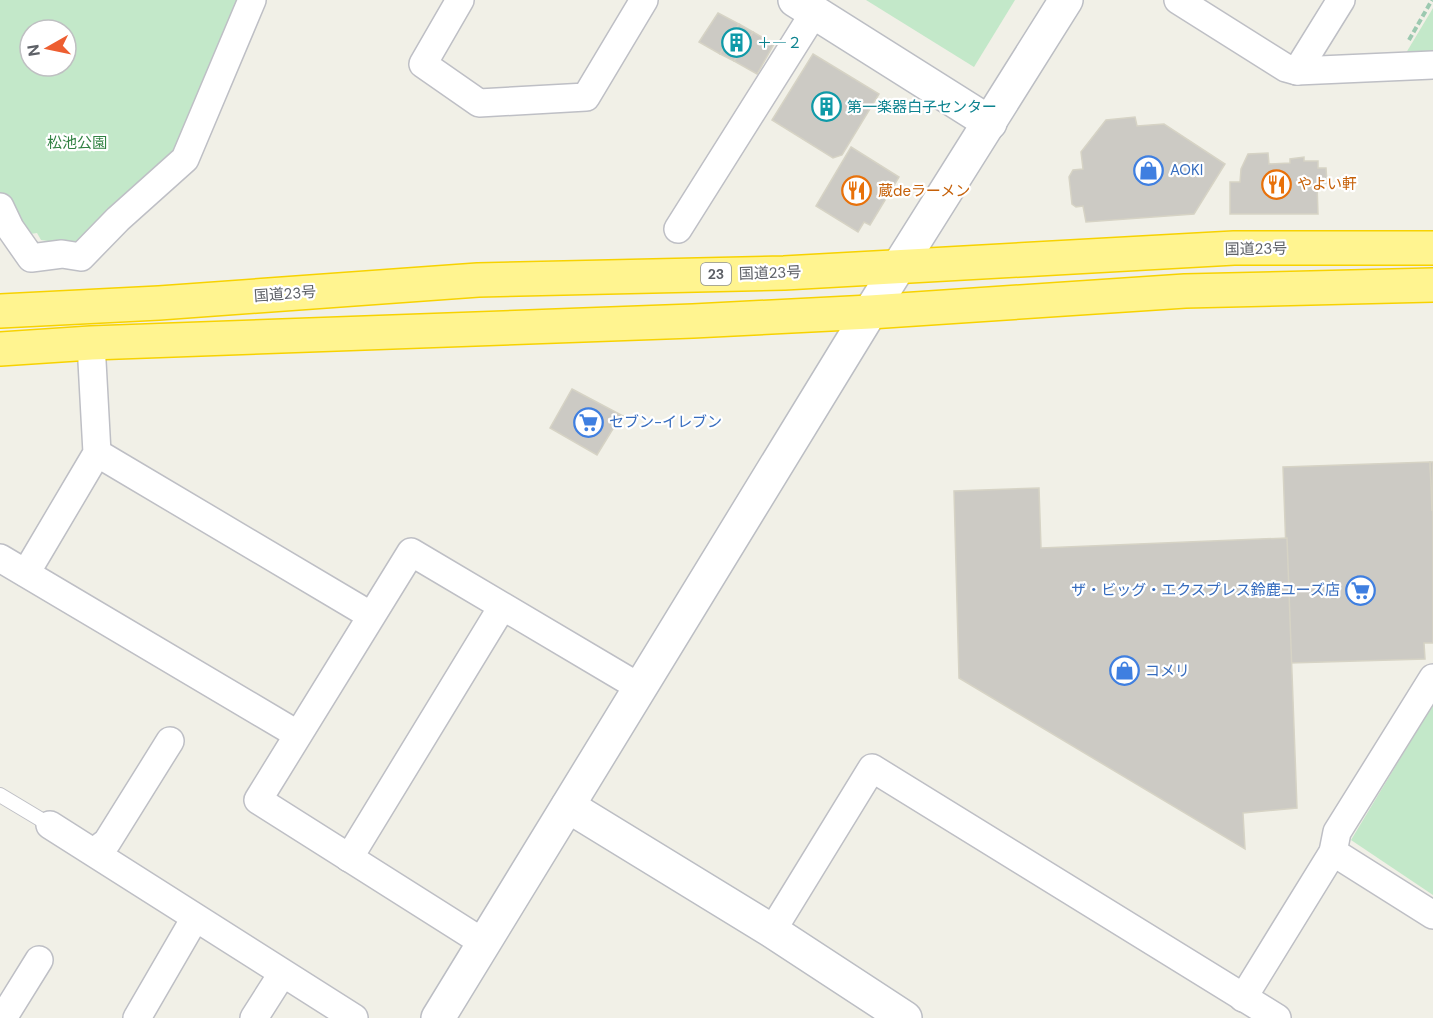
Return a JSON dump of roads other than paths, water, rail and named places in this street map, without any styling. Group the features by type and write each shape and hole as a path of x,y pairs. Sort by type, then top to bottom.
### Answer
{"highway":[{"name":"国道23号","path":"0,310 159,303 478,280 784,273 1234,248 1433,248"},
{"path":"0,349 91,343 870,312 1185,291 1433,285"}],"street":[{"path":"0,207 10,228 31,258 62,254 81,257 118,219 185,159 252,0"},
{"path":"460,0 423,64 479,103 586,97 644,0"},
{"path":"438,1018 639,687 751,510 870,312 1066,0"},
{"path":"1179,0 1286,68 1297,71 1433,65"},
{"path":"1297,71 1341,0"},
{"path":"678,229 804,6 990,123"},
{"path":"26,573 97,453 91,343"},
{"path":"97,453 370,615"},
{"path":"484,943 258,800 297,734 411,552 639,687"},
{"path":"0,558 297,734"},
{"path":"349,858 502,606"},
{"path":"1243,998 1333,852 1337,832 1433,678"},
{"path":"94,852 107,842 170,741"},
{"path":"772,931 872,768 1276,1018"},
{"path":"568,806 772,931 905,1018"},
{"path":"50,825 354,1018"},
{"path":"1333,852 1433,915"},
{"path":"136,1018 195,918"},
{"path":"3,1018 39,960"},
{"path":"254,1018 282,974"}],"lane":[{"path":"0,795 50,825"}],"place":[{"name":"＋―２","path":"736,43"},
{"name":"第一楽器白子センター","path":"826,107"},
{"name":"AOKI","path":"1149,170"},
{"name":"やよい軒","path":"1276,184"},
{"name":"蔵deラーメン","path":"857,191"},
{"name":"セブン-イレブン","path":"588,422"},
{"name":"ザ・ビッグ・エクスプレス鈴鹿ユーズ店","path":"1361,590"},
{"name":"コメリ","path":"1124,671"}],"park label":[{"name":"松池公園","path":"77,143"}]}
